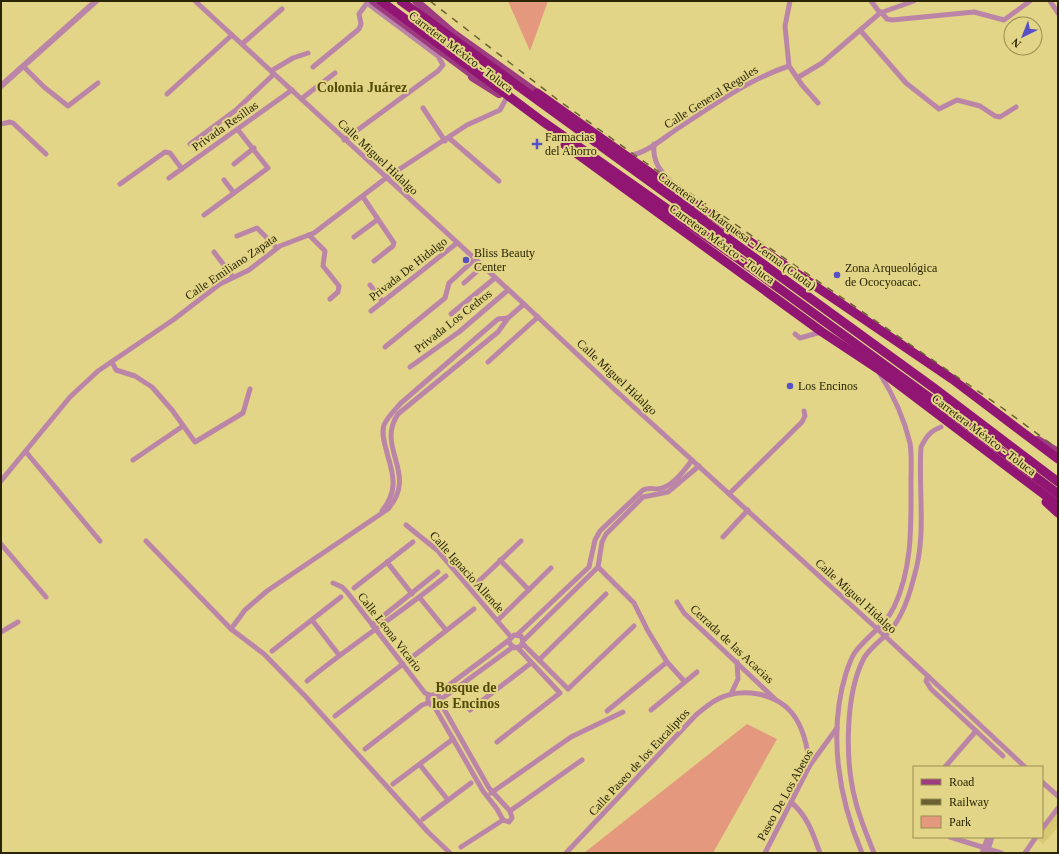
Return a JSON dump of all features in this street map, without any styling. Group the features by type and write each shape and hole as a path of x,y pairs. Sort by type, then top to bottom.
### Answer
{"highway":[{"name":"Carretera La Marquesa - Lerma (Cuota)","path":"381,1 542,121 694,227 963,422 1058,494"},
{"name":"Carretera La Marquesa - Lerma (Cuota)","path":"401,1 802,294 934,388 1058,482"},
{"name":"Carretera México - Toluca","path":"537,93 686,198 946,375 1058,459"},
{"name":"Carretera México - Toluca","path":"502,97 580,156 822,332 878,370 1058,505"},
{"path":"934,388 979,416 1058,474"},
{"path":"941,427 957,429"},
{"path":"1039,491 1047,505 1058,513"}],"main road":[{"name":"Carretera México - Toluca","path":"416,1 453,33 537,93"},
{"name":"Carretera México - Toluca","path":"369,2 502,97"},
{"path":"437,13 507,66 537,93"},
{"path":"417,36 486,88 502,97"},
{"path":"1023,432 1058,452"}],"street":[{"path":"1,86 96,1"},
{"name":"Calle Miguel Hidalgo","path":"195,1 273,72 344,140 483,266 614,389 878,629 1024,766"},
{"path":"790,1 785,26 788,66 818,103"},
{"path":"871,1 880,13 887,19 892,20 969,12 980,13 1004,20 1030,1"},
{"path":"797,78 822,63 880,13 914,1"},
{"path":"1050,1 1058,13"},
{"path":"312,67 359,29 361,24 359,14 369,2 438,56 443,65 438,72 344,140"},
{"path":"242,44 282,9"},
{"path":"860,30 906,83 939,109 957,100 980,106 995,116 1000,117 1016,107"},
{"path":"167,94 232,35"},
{"path":"190,144 236,110 273,72 287,61 308,53"},
{"path":"24,66 44,87 68,106 98,83"},
{"name":"Calle General Regules","path":"626,156 640,153 735,92 763,76 788,66"},
{"path":"301,99 335,73"},
{"name":"Privada Resillas","path":"169,178 292,90"},
{"name":"Calle Emiliano Zapata","path":"1,481 82,384 233,277 249,270 277,248 309,235 386,178 447,140 467,125 500,110 502,97"},
{"path":"423,108 447,140 499,181"},
{"path":"1,124 10,122 14,123 46,154"},
{"path":"204,215 268,168 254,148 238,130"},
{"path":"654,144 653,157 657,166 686,198"},
{"path":"234,164 254,148"},
{"path":"120,184 165,152 170,154 182,169"},
{"path":"224,180 234,193"},
{"path":"362,197 394,244 374,261"},
{"path":"354,237 377,220"},
{"path":"237,236 257,228 277,248"},
{"path":"309,235 325,251 323,266 339,286 338,292 330,299"},
{"name":"Privada De Hidalgo","path":"371,311 457,243"},
{"path":"214,252 233,277"},
{"path":"386,347 445,298 447,294 447,285 475,259"},
{"path":"464,283 483,266"},
{"path":"451,314 495,278"},
{"path":"370,285 383,302"},
{"name":"Privada Los Cedros","path":"410,367 459,332 508,290"},
{"path":"387,453 391,428 398,414 498,332 508,318 524,304"},
{"path":"488,362 538,317"},
{"path":"379,515 392,497 394,487 384,442 384,426 394,410 498,318 508,318"},
{"path":"794,334 800,338 822,332"},
{"path":"112,362 116,370 135,376 152,387 194,441 197,442 244,413 250,389"},
{"path":"862,853 850,821 840,783 837,728 846,674 856,650 878,629 888,617 894,606 906,570 911,542 912,492 910,444 901,412 878,370"},
{"path":"729,494 802,422 805,416 804,411"},
{"path":"133,460 183,426"},
{"path":"874,853 854,798 849,755 850,714 861,665 866,656 894,626 904,605 920,558 922,530 922,447 933,430 941,427"},
{"path":"231,630 254,601 388,509 395,501 400,487 400,479 390,436"},
{"path":"26,452 100,542"},
{"path":"428,703 430,695 437,694 510,638 518,634 589,567 593,548 600,531 639,492 645,488 662,488 685,469 692,460"},
{"path":"434,706 523,642 598,567 600,549 606,534 643,497 650,494 664,494 675,487 699,466"},
{"path":"685,469 690,474"},
{"path":"671,482 675,487"},
{"path":"723,537 748,510"},
{"name":"Calle Ignacio Allende","path":"406,525 437,550 498,620 515,647"},
{"path":"146,541 231,630 264,654 306,697 421,824 450,853"},
{"path":"478,582 521,541"},
{"path":"354,588 413,542"},
{"path":"1,544 46,597"},
{"path":"593,548 600,549"},
{"path":"500,560 529,590"},
{"path":"387,562 412,594"},
{"path":"598,567 634,603 648,631 667,662 684,682"},
{"path":"498,620 551,568"},
{"path":"372,625 438,572"},
{"path":"307,681 339,655 420,598 446,576"},
{"name":"Calle Leona Vicario","path":"333,583 342,587 425,693 430,695"},
{"path":"538,660 606,594"},
{"path":"272,651 341,598"},
{"path":"420,598 446,630"},
{"name":"Cerrada de las Acacias","path":"677,602 684,613 776,699"},
{"path":"411,658 474,609"},
{"path":"312,620 339,655"},
{"path":"1,632 18,622"},
{"path":"518,634 538,660 567,689 634,626"},
{"path":"497,742 560,693 515,647"},
{"path":"856,650 866,656"},
{"path":"607,711 667,662"},
{"path":"731,694 738,679 737,662"},
{"path":"470,710 532,663"},
{"path":"335,716 403,664"},
{"path":"651,710 696,672"},
{"path":"928,676 926,681 931,689 1003,756"},
{"path":"365,749 422,704 428,703 434,706 487,796 503,820 507,822 511,820 510,811 493,792 437,694"},
{"name":"Calle Paseo de los Eucaliptos","path":"566,853 696,715 708,704 731,694 757,694 776,699 792,713 798,721 807,743 810,766"},
{"path":"487,796 572,737 623,712"},
{"name":"Paseo De Los Abetos","path":"765,853 810,766 837,728"},
{"path":"946,766 976,732"},
{"path":"393,784 453,739"},
{"path":"458,746 464,743"},
{"path":"510,811 582,760"},
{"path":"420,764 448,800"},
{"path":"423,818 470,783"},
{"path":"1043,783 1058,796"},
{"path":"792,803 803,814 808,822 820,853"},
{"path":"1043,828 1058,808"},
{"path":"461,847 503,820"},
{"path":"952,838 985,851 1001,853"},
{"path":"985,851 988,838"},
{"path":"985,851 992,838"},
{"path":"1025,853 1035,838"}],"shaded area":[{"path":"1058,809 1058,827 1043,844 1036,838 1043,838 1043,829"}],"green space":[{"path":"508,1 548,1 530,51"},
{"path":"747,724 777,739 713,853 584,853"}],"railway":[{"path":"430,1 558,100 646,163 1001,407 1058,449"}],"place":[{"name":"Farmacias del Ahorro","path":"537,144"},
{"name":"Bliss Beauty Center","path":"466,260"},
{"name":"Zona Arqueológica de Ococyoacac.","path":"837,275"},
{"name":"Los Encinos","path":"790,386"}],"district":[{"name":"Colonia Juárez","path":"362,87"},
{"name":"Bosque de los Encinos","path":"466,696"}]}
